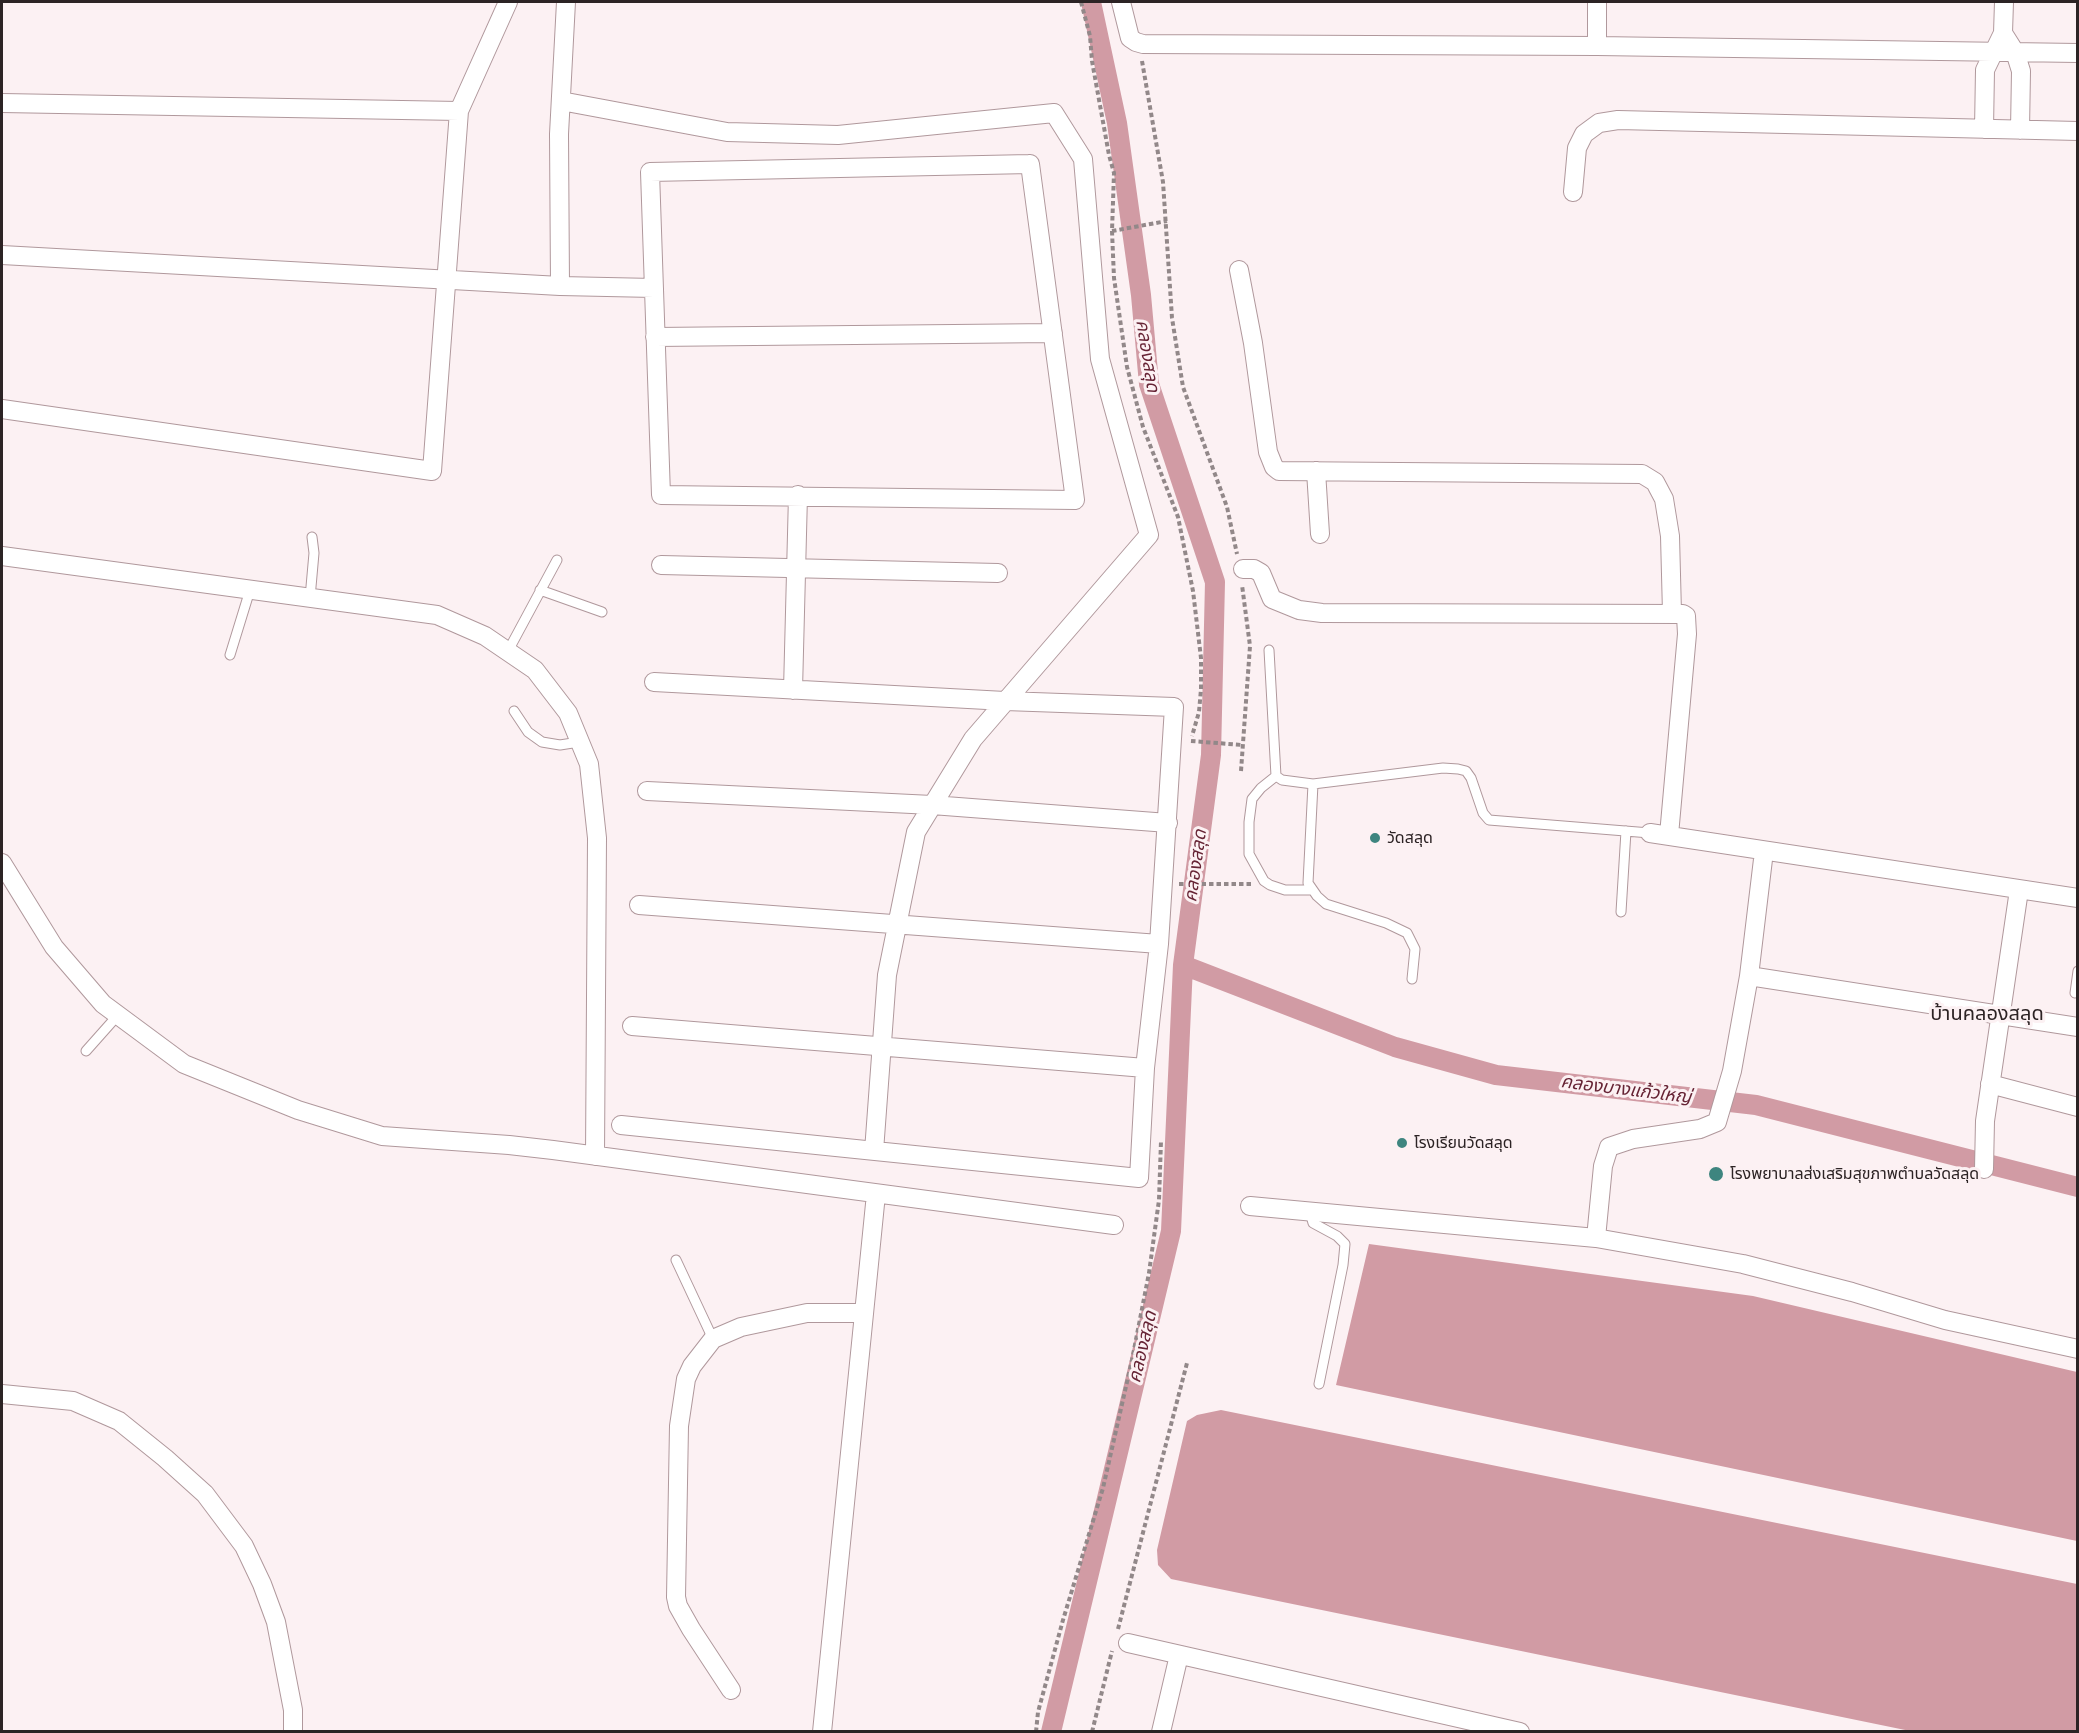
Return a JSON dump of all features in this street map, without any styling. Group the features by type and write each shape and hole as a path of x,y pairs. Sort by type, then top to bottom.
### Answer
{"street":[{"path":"2,409 432,471 459,111 508,2"},
{"path":"560,286 561,101 566,2"},
{"path":"1121,2 1131,38 1143,44 1597,46 2078,53"},
{"path":"1597,2 1597,46"},
{"path":"1984,129 1985,70 2003,33 2004,2"},
{"path":"2003,33 2015,52 2021,71 2020,130"},
{"path":"561,101 727,132 838,135 1054,113 1083,159 1100,359 1149,535 973,739 916,832 887,975 874,1151"},
{"path":"2,103 459,111"},
{"path":"1573,192 1577,148 1584,134 1599,123 1607,121 2078,131"},
{"path":"1030,164 1075,500 661,495 654,288 650,172 1030,164"},
{"path":"2,255 560,286 654,288"},
{"path":"1239,270 1271,463 1279,471 1642,474 1655,482 1664,499 1670,536 1672,613"},
{"path":"656,337 1053,333"},
{"path":"1316,471 1320,534"},
{"path":"793,690 798,495"},
{"path":"2,556 437,615 485,636 535,670 568,713 589,764 597,838 595,1156"},
{"path":"661,565 998,573"},
{"path":"1241,569 1254,569 1261,573 1272,599 1299,610 1322,613 1683,614 1686,616 1687,634 1669,835"},
{"path":"621,1125 1139,1178 1145,1068 1159,944 1174,707 1005,701 654,682"},
{"path":"647,791 932,806 1168,823"},
{"path":"1650,833 2078,898"},
{"path":"1596,1238 1603,1166 1609,1147 1633,1139 1700,1129 1717,1122 1732,1071 1749,976 1764,851"},
{"path":"2,862 54,947 103,1004 184,1064 298,1110 382,1136 553,1150 1114,1225"},
{"path":"1985,1168 1985,1121 2019,890"},
{"path":"639,905 1159,944"},
{"path":"1749,976 2078,1027"},
{"path":"632,1026 1145,1068"},
{"path":"1990,1084 2078,1107"},
{"path":"822,1731 876,1194"},
{"path":"1250,1206 1596,1238 1743,1264 1852,1292 1945,1320 2078,1349"},
{"path":"731,1690 678,1606 675,1580 679,1426 686,1379 692,1366 713,1340 741,1327 807,1313 864,1313"},
{"path":"2,1394 73,1401 119,1421 205,1494 244,1546 262,1584 276,1622 293,1710 293,1731"},
{"path":"1119,1642 1520,1731"},
{"path":"1161,1731 1179,1655"}],"lane":[{"path":"310,598 314,553 312,537"},
{"path":"508,651 556,560"},
{"path":"230,655 250,590"},
{"path":"540,590 602,612"},
{"path":"1269,650 1276,776"},
{"path":"514,711 528,732 542,742 560,745 579,741"},
{"path":"1276,776 1282,780 1313,784 1443,768 1458,769 1466,771 1471,778 1483,813 1489,820 1650,833"},
{"path":"1276,776 1252,799 1249,854 1264,881 1270,885 1285,890 1312,890"},
{"path":"1313,784 1308,883 1326,904 1386,923 1407,933 1415,949 1412,979"},
{"path":"1621,912 1626,831"},
{"path":"2075,993 2078,971"},
{"path":"86,1051 118,1015"},
{"path":"1310,1212 1313,1223 1337,1236 1345,1244 1319,1384"},
{"path":"676,1260 713,1340"}],"path":[{"path":"1081,2 1090,36 1092,62 1114,172 1112,231 1114,278 1127,367 1143,427 1178,517 1193,591 1201,658 1202,689 1191,748"},
{"path":"1141,58 1163,182 1172,318 1183,387 1227,507 1241,569 1250,646 1241,771"},
{"path":"1112,231 1164,222"},
{"path":"1191,741 1242,745"},
{"path":"1177,894 1179,876"},
{"path":"1187,884 1253,884"},
{"path":"1036,1731 1038,1712 1063,1620 1103,1488 1132,1360 1149,1273 1159,1200 1162,1132"},
{"path":"1092,1731 1119,1642 1187,1363"}],"shaded area":[{"path":"1369,1244 1753,1296 2077,1372 2077,1541 1336,1385"},
{"path":"1221,1410 2077,1584 2077,1731 1910,1731 1171,1579 1158,1565 1157,1550 1187,1421 1197,1415"}],"waterway":[{"name":"คลองสลุด","path":"1051,1732 1171,1231 1183,965 1211,755 1215,582 1149,384 1141,295 1117,123 1091,2"},
{"name":"คลองบางแก้วใหญ่","path":"1183,965 1395,1047 1496,1075 1756,1105 2078,1187"}],"place":[{"name":"วัดสลุด","path":"1375,838"},
{"name":"โรงเรียนวัดสลุด","path":"1402,1143"},
{"name":"โรงพยาบาลส่งเสริมสุขภาพตำบลวัดสลุด","path":"1716,1174"}],"district":[{"name":"บ้านคลองสลุด","path":"1987,1014"}]}
